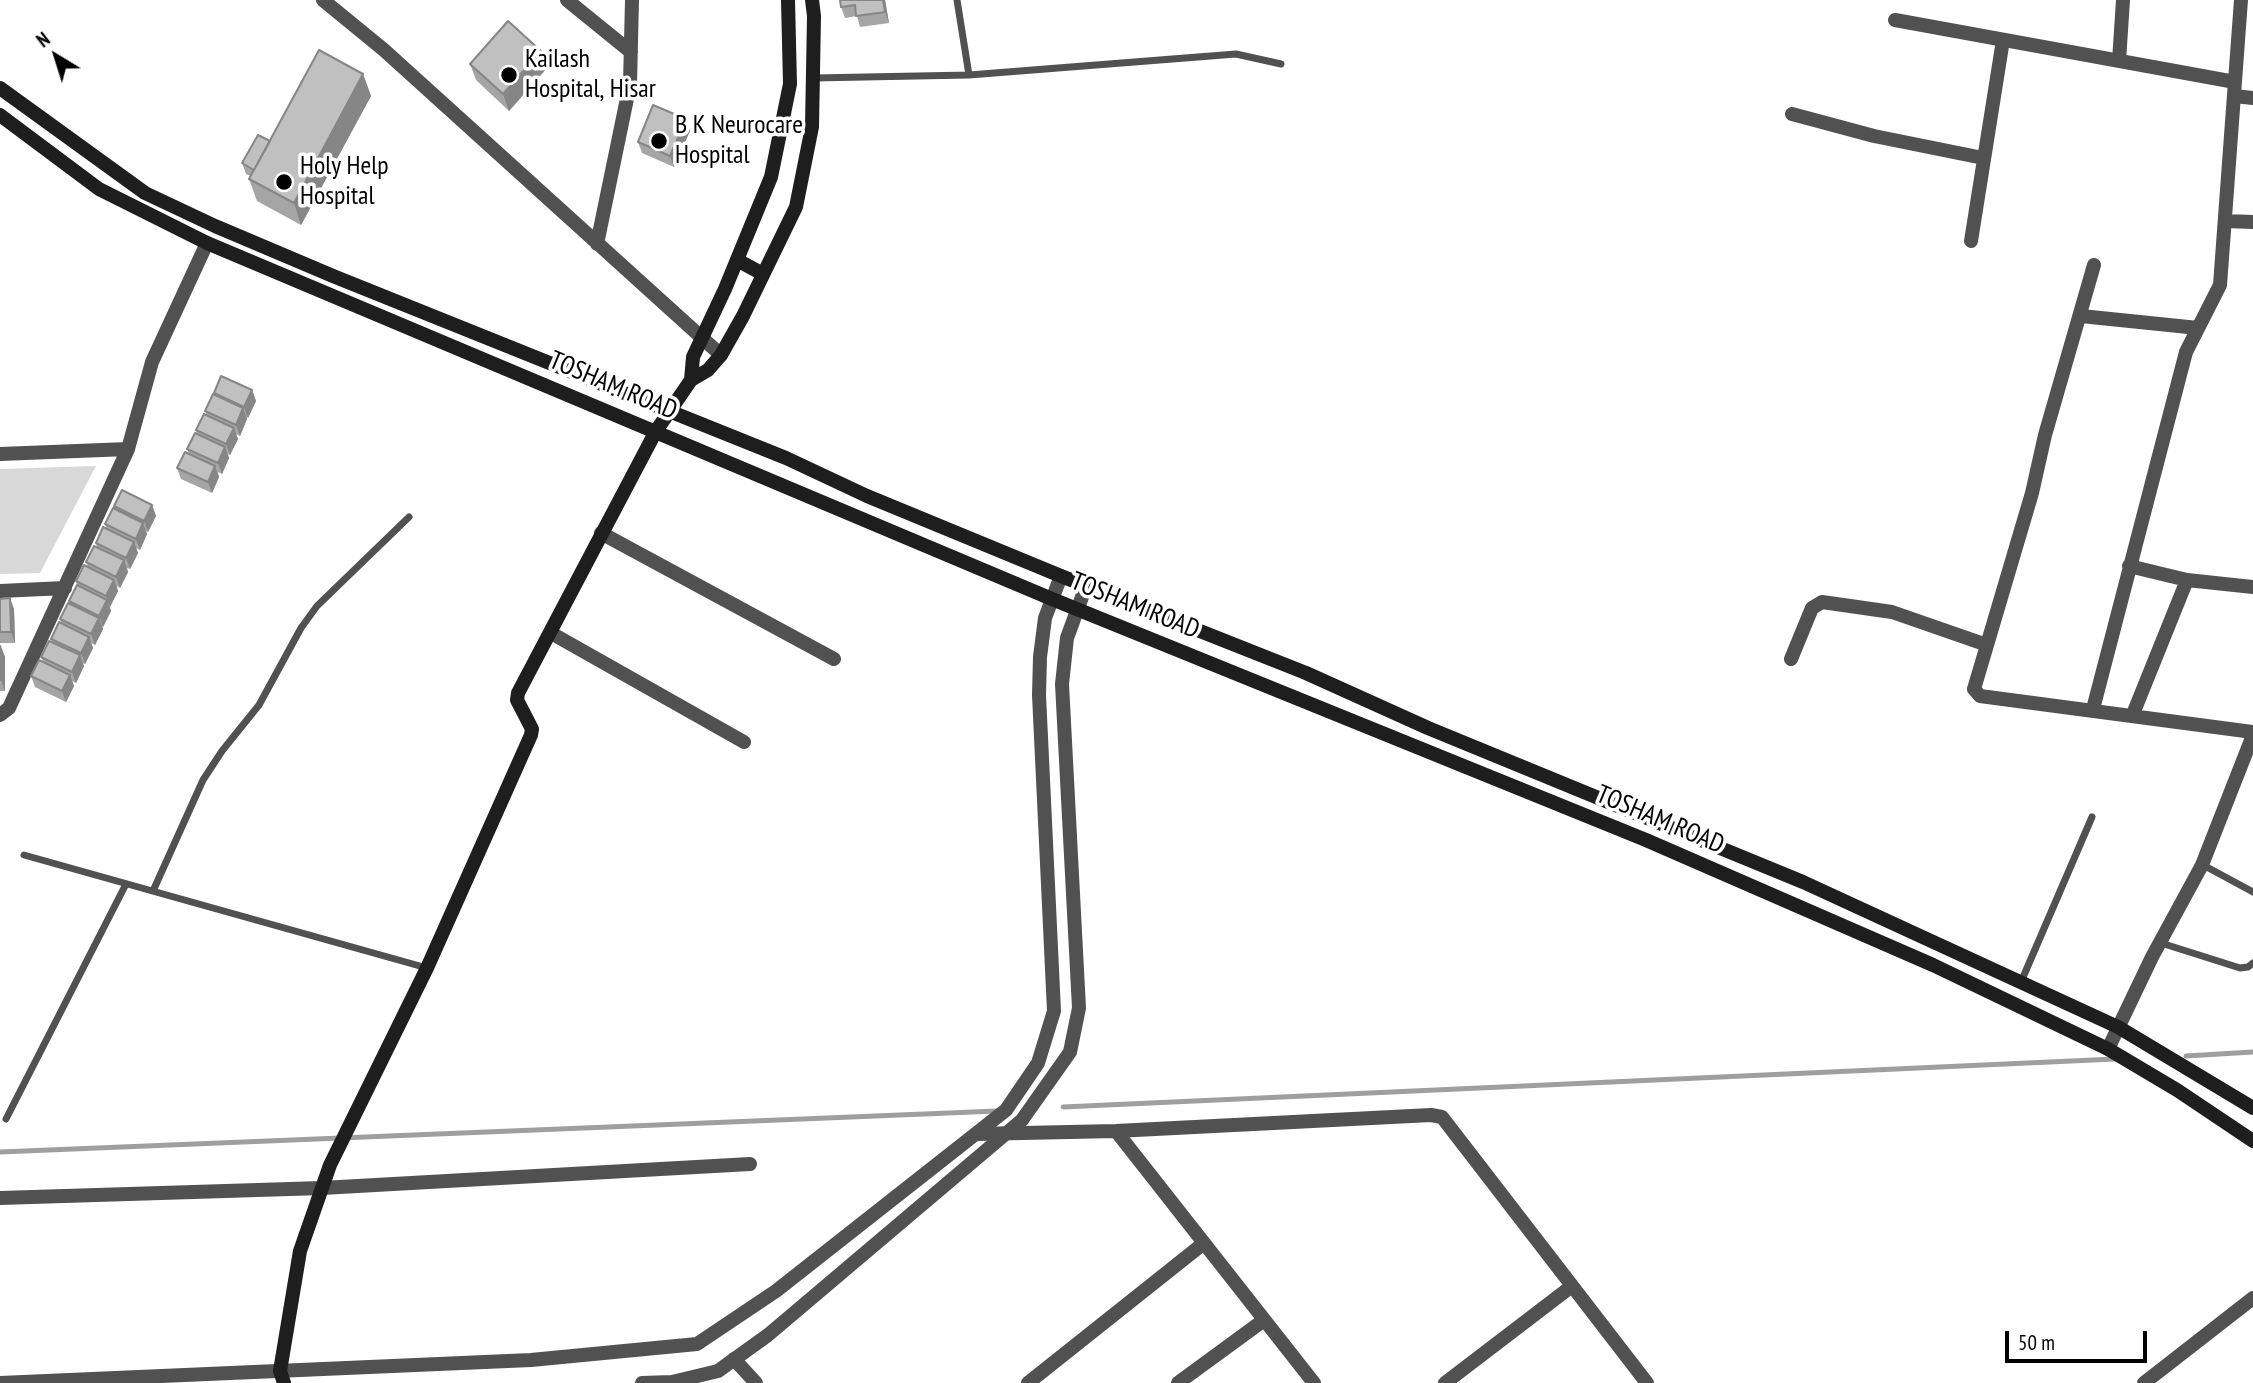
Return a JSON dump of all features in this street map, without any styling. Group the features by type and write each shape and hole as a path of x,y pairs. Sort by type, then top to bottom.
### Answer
{"main road":[{"path":"691,380 693,357 700,338 737,260 771,177 790,84 788,0"},
{"path":"282,1377 300,1251 322,1188 427,968 531,735 532,729 517,701 518,693 656,431 691,380 708,370 722,355 796,206 811,127 814,16 812,0"},
{"name":"TOSHAM ROAD","path":"0,88 145,192 215,226 669,413 786,458 867,496 1306,673 1428,728 1803,882 2118,1027 2253,1108"},
{"name":"TOSHAM ROAD","path":"0,115 99,189 206,243 1052,599 1646,840 1933,965 2108,1049 2177,1090 2253,1141"},
{"path":"737,260 763,274"}],"street":[{"path":"323,0 384,50 700,338 722,355"},
{"path":"567,0 631,52"},
{"path":"597,244 630,84 632,0"},
{"path":"2119,61 2123,0"},
{"path":"2093,709 2186,352 2220,285 2241,0"},
{"path":"1895,20 2119,61 2234,89 2253,98"},
{"path":"1971,241 2003,40"},
{"path":"1792,114 1874,136 1983,158"},
{"path":"2225,221 2253,222"},
{"path":"0,715 9,708 128,449 152,362 206,243"},
{"path":"2094,265 2045,435 2032,493 1974,689 1980,696 2133,714 2253,733 2202,865 2152,957 2108,1049"},
{"path":"2081,316 2198,328"},
{"path":"0,454 128,449"},
{"path":"601,533 834,659"},
{"path":"2129,566 2187,580 2253,587"},
{"path":"0,1383 282,1377 531,1360 697,1344 776,1291 1006,1110 1038,1063 1055,1011 1039,695 1040,657 1045,618 1061,576"},
{"path":"2133,714 2187,580"},
{"path":"642,1383 672,1382 718,1371 768,1335 1022,1120 1070,1052 1079,1008 1062,684 1067,638 1086,586"},
{"path":"0,591 65,589"},
{"path":"1791,659 1812,608 1822,602 1892,612 1987,645"},
{"path":"551,633 744,742"},
{"path":"976,1134 1116,1132 1442,1116 1647,1383"},
{"path":"1116,1132 1314,1383"},
{"path":"0,1198 322,1188 750,1164"},
{"path":"1028,1383 1204,1243"},
{"path":"1445,1383 1572,1286"},
{"path":"2144,1383 2253,1298"},
{"path":"1178,1383 1264,1320"},
{"path":"734,1359 756,1383"}],"lane":[{"path":"957,0 969,75"},
{"path":"813,78 969,75 1236,54 1281,64"},
{"path":"153,891 203,780 222,751 259,705 301,628 317,606 409,517"},
{"path":"2021,982 2092,817"},
{"path":"24,855 427,968"},
{"path":"2202,865 2253,892"},
{"path":"6,1119 126,884"},
{"path":"2161,943 2240,968 2253,963"}],"shaded area":[{"path":"96,466 40,573 0,574 0,469"}],"building":[{"path":"840,0 883,0 885,12 856,16 855,5 841,7"},
{"path":"508,21 541,51 503,94 470,64"},
{"path":"319,50 363,74 294,203 249,179"},
{"path":"653,105 686,119 670,156 638,142"},
{"path":"258,135 270,141 254,170 242,163"},
{"path":"221,376 252,390 244,407 214,393"},
{"path":"213,394 243,408 236,425 205,411"},
{"path":"204,414 234,428 226,444 196,430"},
{"path":"195,433 225,447 218,463 187,449"},
{"path":"185,452 215,466 208,482 177,468"},
{"path":"122,490 152,505 144,521 114,506"},
{"path":"113,508 143,523 136,539 105,524"},
{"path":"103,527 134,542 126,558 96,543"},
{"path":"94,546 124,560 116,577 86,562"},
{"path":"84,565 114,580 106,596 76,581"},
{"path":"77,585 107,600 99,616 69,601"},
{"path":"10,598 11,632 0,632 0,599"},
{"path":"68,603 99,618 91,634 60,619"},
{"path":"59,622 89,637 81,653 51,639"},
{"path":"49,641 80,655 72,672 41,657"},
{"path":"39,660 70,675 62,691 31,676"}],"waterway":[{"path":"2186,1056 2253,1052"},
{"path":"1063,1107 2115,1059"},
{"path":"0,1152 997,1111"}],"place":[{"name":"Kailash Hospital, Hisar","path":"509,75"},
{"name":"B K Neurocare Hospital","path":"659,141"},
{"name":"Holy Help Hospital","path":"284,182"}]}
